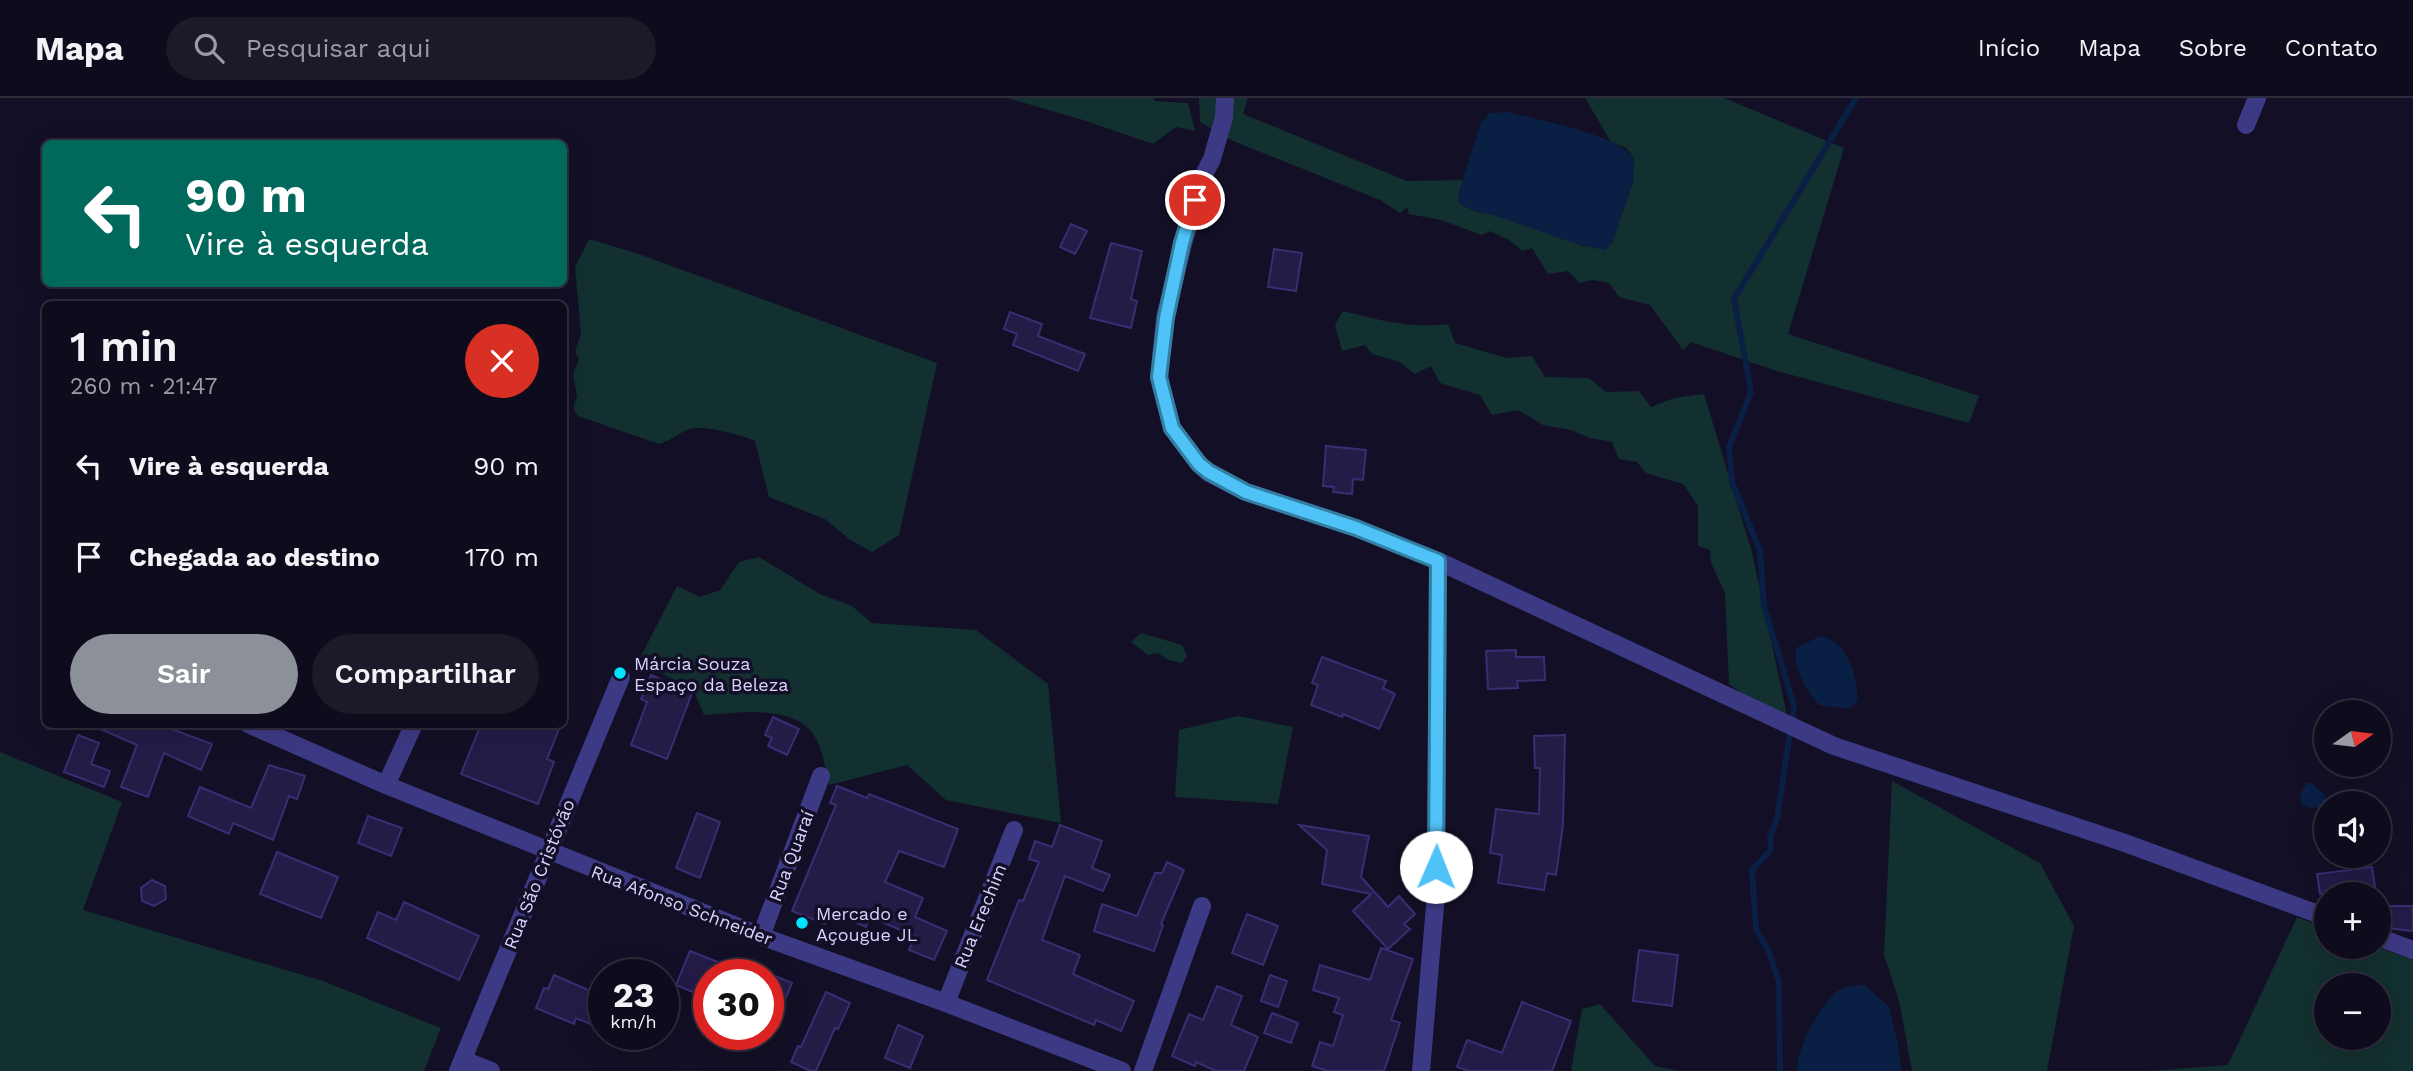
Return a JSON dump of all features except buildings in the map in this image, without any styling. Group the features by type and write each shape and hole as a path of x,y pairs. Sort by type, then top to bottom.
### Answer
{"street":[{"path":"1225,98 1224,117 1212,159 1202,178 1182,243 1166,318 1159,377 1172,428 1199,464 1209,472 1246,492 1356,528 1438,561 1834,746 2125,843 2314,914"},
{"path":"2246,125 2257,98"},
{"path":"1421,1071 1436,894 1438,561"},
{"name":"Rua São Cristóvão","path":"460,1065 621,677"},
{"name":"Rua Afonso Schneider","path":"257,728 548,852 761,936 1122,1071"},
{"path":"386,785 412,728"},
{"name":"Rua Quaraí","path":"761,936 821,776"},
{"name":"Rua Erechim","path":"946,1003 1014,830"},
{"path":"1143,1071 1202,906"},
{"path":"2391,942 2413,950"},
{"path":"460,1065 491,1071"}],"green space":[{"path":"1007,98 1154,98 1155,101 1188,103 1195,131 1176,127 1153,144"},
{"path":"1199,98 1248,98 1243,114 1407,181 1463,180 1459,192 1475,211 1498,216 1583,246 1612,243 1633,182 1634,158 1626,148 1611,142 1585,98 1724,98 1844,148 1788,334 1979,396 1969,423 1777,371 1691,342 1683,350 1650,305 1619,297 1609,283 1592,280 1580,283 1568,271 1548,274 1532,248 1522,251 1509,240 1490,231 1482,235 1441,220 1409,214 1407,207 1400,213 1380,200 1233,141 1200,122"},
{"path":"589,239 636,253 937,363 899,535 872,552 849,539 825,519 769,497 755,441 723,431 697,428 686,430 659,444 578,416 573,408 577,396 573,375 579,359 575,352 581,334 575,267"},
{"path":"1343,311 1407,324 1448,324 1455,343 1507,358 1532,356 1545,377 1589,378 1606,392 1639,391 1651,407 1674,398 1704,394 1752,552 1787,715 1744,695 1729,684 1725,594 1711,562 1710,550 1698,546 1698,506 1683,484 1646,473 1637,462 1619,459 1612,442 1543,425 1518,410 1492,415 1480,395 1440,383 1431,366 1415,374 1400,362 1372,354 1365,345 1342,351 1335,325"},
{"path":"759,557 820,594 852,606 872,623 976,630 1048,684 1061,823 946,800 907,765 829,785 818,743 810,730 798,721 768,713 704,715 693,689 638,662 677,586 700,597 720,590 739,562"},
{"path":"1141,633 1182,645 1187,656 1182,663 1168,660 1158,653 1148,655 1131,642"},
{"path":"1238,716 1293,727 1278,804 1175,797 1179,730"},
{"path":"0,752 122,802 83,910 323,981 441,1028 424,1071 0,1071"},
{"path":"1892,781 2040,863 2074,926 2047,1071 1912,1071 1899,1001 1884,955"},
{"path":"2297,917 2314,923 2314,959 2391,959 2391,952 2413,960 2413,1071 2149,1071 2228,1065"},
{"path":"1600,1004 1655,1066 1680,1071 1571,1071 1582,1009"}],"water":[{"path":"1509,112 1594,135 1624,149 1634,158 1633,182 1612,243 1605,250 1472,210 1458,201 1481,123 1490,113"},
{"path":"1820,636 1838,645 1853,671 1858,701 1848,709 1819,705 1805,685 1796,664 1796,648"},
{"path":"2307,783 2312,783 2321,791 2314,791 2314,808 2302,805 2302,791"},
{"path":"1865,985 1889,1007 1901,1071 1797,1071 1810,1028 1830,998 1840,989"}],"waterway":[{"path":"1780,1071 1779,982 1769,952 1756,929 1752,870 1771,850 1770,837 1777,819 1794,706 1764,606 1760,551 1732,482 1729,447 1751,392 1734,299 1856,98"}],"place":[{"name":"Márcia Souza Espaço da Beleza","path":"620,673"},
{"name":"Mercado e Açougue JL","path":"802,923"}],"route":[{"path":"1195,200 1182,243 1166,318 1159,377 1172,428 1199,464 1246,492 1356,528 1438,561 1436,867"}]}
